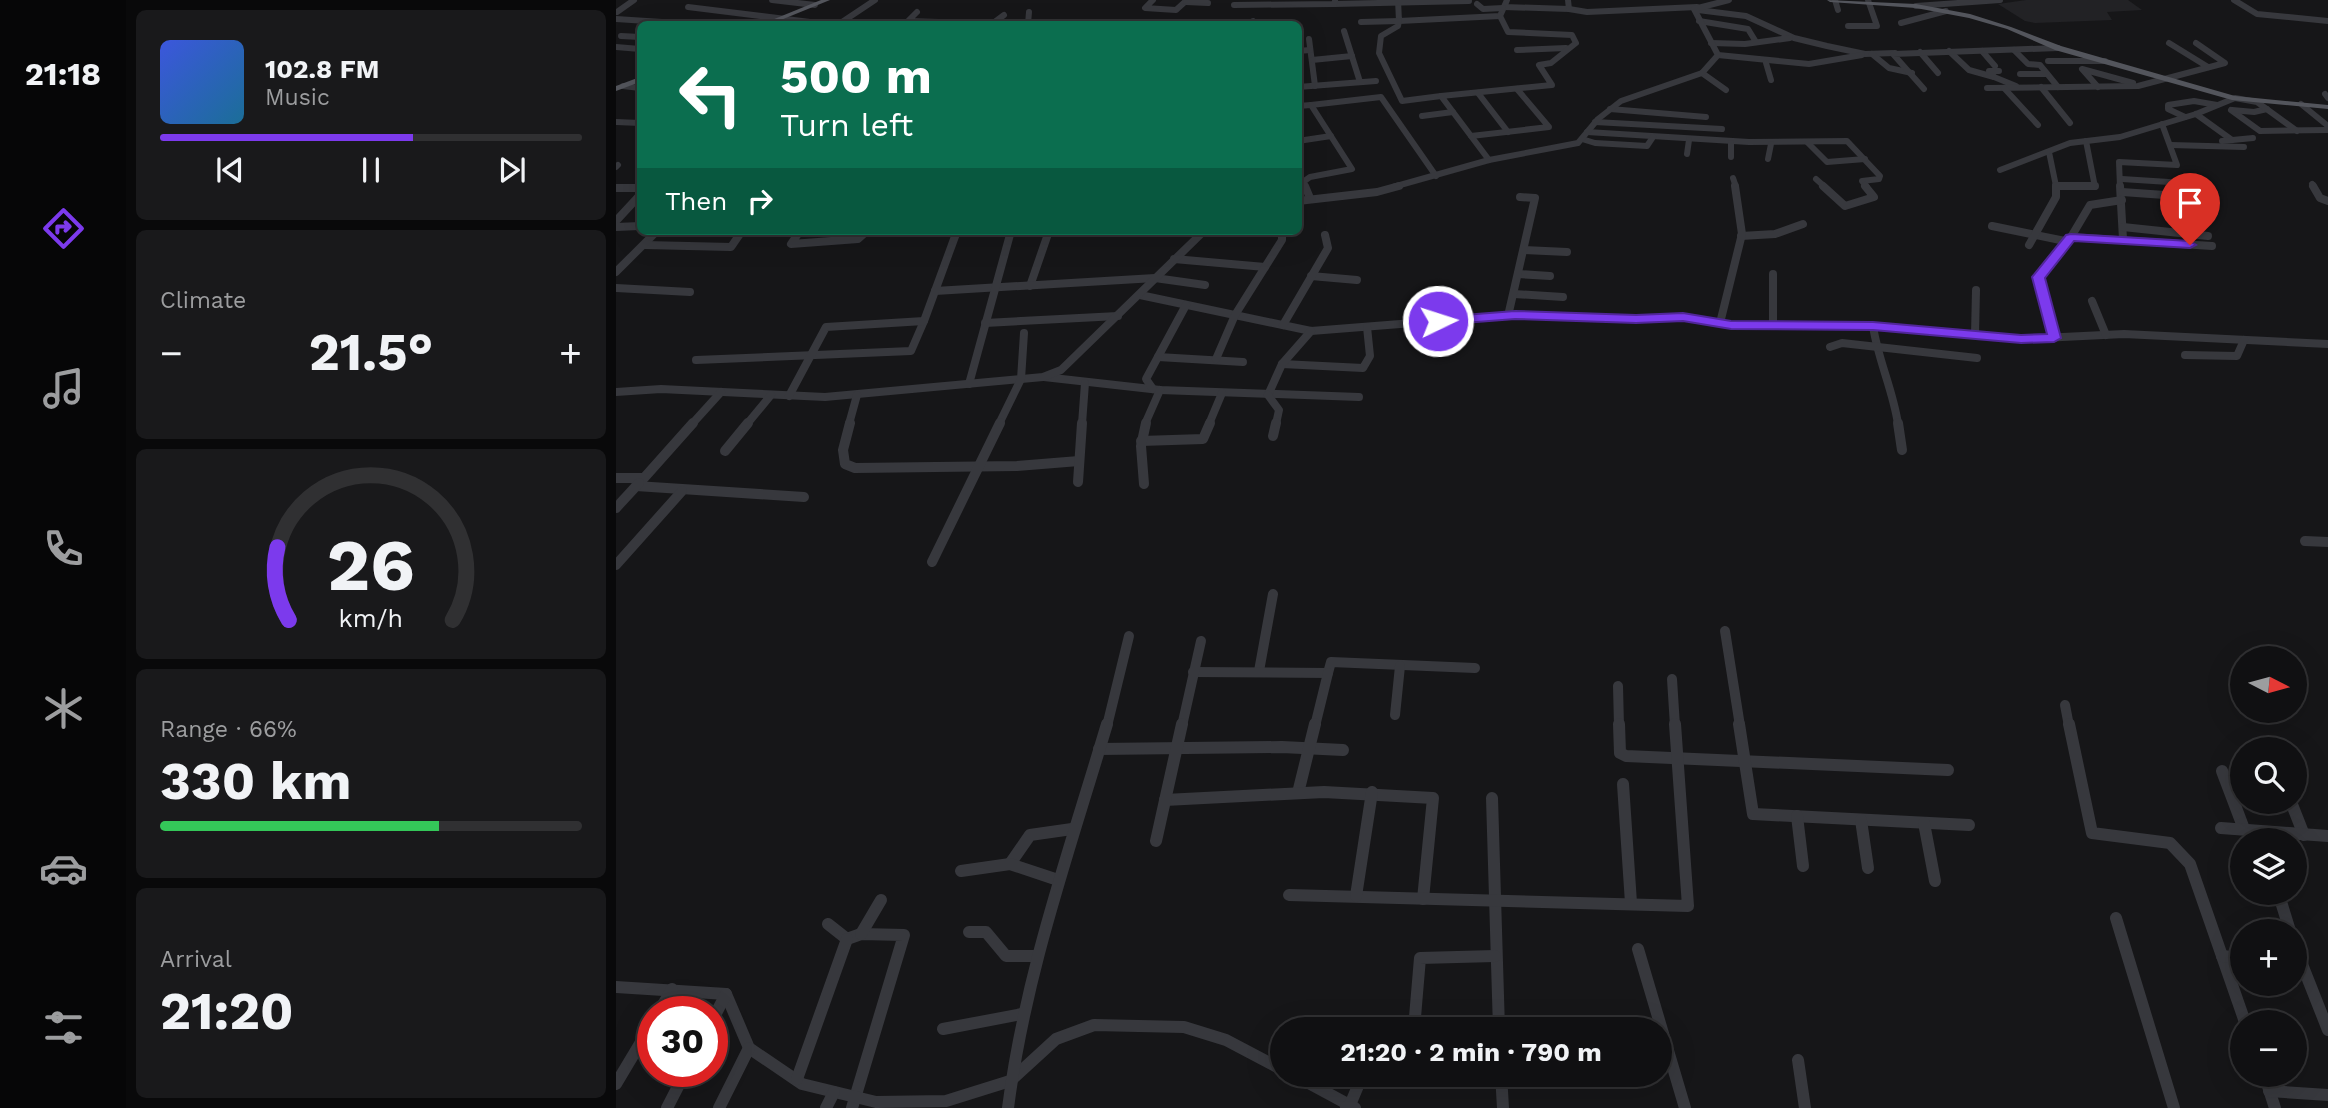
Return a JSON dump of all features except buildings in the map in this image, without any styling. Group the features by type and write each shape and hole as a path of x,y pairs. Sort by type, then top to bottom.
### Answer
{"main road":[{"path":"774,21 827,0"},
{"path":"1833,0 1868,1 1946,11 1993,22 2058,48 2166,76 2235,98 2328,107"},
{"path":"620,87 637,80"}],"street":[{"path":"617,12 634,0"},
{"path":"772,0 815,5"},
{"path":"844,21 875,0"},
{"path":"1153,0 1145,8 1176,10 1187,1 1208,3"},
{"path":"1568,0 1569,9"},
{"path":"1698,8 1728,0"},
{"path":"1833,0 1838,10"},
{"path":"1916,6 2000,0"},
{"path":"2234,0 2257,14 2328,21"},
{"path":"1398,1 1398,26 1381,36 1379,53 1402,101 1552,85 1539,65 1551,63 1566,48 1576,43 1572,35 1508,32 1500,16"},
{"path":"1234,5 1469,1 1471,9"},
{"path":"1541,1 1543,11"},
{"path":"1848,26 1877,26 1868,1"},
{"path":"1477,4 1483,9 1505,5 1543,11 1569,9 1587,12 1698,8 1746,16 1794,38 1869,54 2058,48"},
{"path":"1500,16 1505,5"},
{"path":"688,7 788,21"},
{"path":"1698,8 1699,21 1718,55"},
{"path":"1901,23 1946,11"},
{"path":"908,21 917,12"},
{"path":"1028,21 1029,12"},
{"path":"996,21 1004,15"},
{"path":"1362,22 1500,16"},
{"path":"616,19 647,21"},
{"path":"1699,21 1748,29 1770,27"},
{"path":"1748,29 1756,42"},
{"path":"1344,31 1360,82"},
{"path":"621,36 637,37"},
{"path":"1711,43 1794,38"},
{"path":"1309,39 1315,86"},
{"path":"2169,43 2208,67"},
{"path":"1987,88 2140,85 2166,76 2225,63 2196,43"},
{"path":"616,47 637,49"},
{"path":"1517,50 1566,48"},
{"path":"1302,51 1310,50"},
{"path":"2014,50 2028,64 2040,65 2058,87"},
{"path":"1949,51 1964,69 1980,77 1994,77 2020,88"},
{"path":"1982,51 1997,68 1989,71 1994,77"},
{"path":"1920,52 1938,73"},
{"path":"1895,53 1924,89"},
{"path":"1718,55 1766,63 1839,63 1869,54"},
{"path":"1869,54 1891,70 1912,73"},
{"path":"1302,200 1377,192 1489,160 1578,143 1610,109 1647,90 1702,73 1718,55"},
{"path":"1312,60 1352,56"},
{"path":"2048,61 2105,61"},
{"path":"1766,63 1771,80"},
{"path":"2098,87 2082,69 2140,85"},
{"path":"1702,73 1726,90"},
{"path":"2020,74 2047,74"},
{"path":"1302,87 1376,81"},
{"path":"2041,87 2070,123"},
{"path":"2004,88 2038,125"},
{"path":"1471,136 1549,127 1517,89"},
{"path":"1478,93 1508,132"},
{"path":"1441,96 1489,160"},
{"path":"1302,106 1381,97 1436,176"},
{"path":"2000,170 2086,141 2120,137 2196,114 2235,98 2257,102 2297,131"},
{"path":"2185,117 2168,109 2168,105 2194,101 2217,105"},
{"path":"2301,104 2328,128"},
{"path":"1310,198 1303,182 1310,177 1352,169 1311,105"},
{"path":"1610,109 1706,117"},
{"path":"2267,109 2254,112 2231,110 2260,131 2328,128"},
{"path":"1422,116 1453,112"},
{"path":"2196,114 2232,140"},
{"path":"616,122 637,123"},
{"path":"1595,122 1722,129"},
{"path":"2123,239 2119,161 2177,165 2162,124"},
{"path":"1302,140 1331,136"},
{"path":"1584,136 1595,143 1647,146 1653,137 1731,144 1847,141 1880,176 1880,179 1862,181 1874,197 1845,205 1815,179"},
{"path":"2203,142 2253,138"},
{"path":"1687,154 1689,140"},
{"path":"2056,186 2097,187 2086,141"},
{"path":"1731,144 1731,157"},
{"path":"1769,159 1770,144"},
{"path":"1808,144 1826,162 1865,159"},
{"path":"2171,145 2244,147"},
{"path":"2029,245 2056,197 2049,152"},
{"path":"1720,323 1740,260 1740,196 1733,178"},
{"path":"2122,179 2200,184"},
{"path":"2054,338 2038,277 2090,205 2122,196 2193,197 2181,183"},
{"path":"2312,184 2320,198 2328,201"},
{"path":"616,188 637,188"},
{"path":"1508,316 1535,198 1520,197"},
{"path":"616,221 637,198"},
{"path":"616,207 629,207"},
{"path":"1741,236 1774,234 1803,224"},
{"path":"616,227 637,226"},
{"path":"1992,226 2068,239 2123,239 2212,246"},
{"path":"2123,227 2208,236"},
{"path":"616,272 654,235"},
{"path":"645,245 731,247 740,235"},
{"path":"797,235 790,244 858,239 862,235"},
{"path":"696,360 911,351 956,235"},
{"path":"969,384 1010,235"},
{"path":"1030,286 1048,235"},
{"path":"1043,377 1061,370 1199,235"},
{"path":"1216,359 1235,315 1282,240 1282,235"},
{"path":"1283,325 1328,248 1325,235"},
{"path":"1524,250 1567,252"},
{"path":"1174,259 1265,267"},
{"path":"1518,274 1550,276"},
{"path":"1773,274 1773,325"},
{"path":"1311,276 1357,280"},
{"path":"935,291 1155,278 1205,285"},
{"path":"616,288 690,292"},
{"path":"1975,335 1976,290"},
{"path":"1514,294 1563,297"},
{"path":"1140,295 1311,331 1508,316 1636,319 1683,317 1720,323 1873,326 2021,339 2106,335 2328,345"},
{"path":"2092,300 2106,335"},
{"path":"1156,389 1146,379 1186,304"},
{"path":"985,323 1118,316"},
{"path":"789,396 825,327 924,321"},
{"path":"1873,326 1876,346 1893,393 1902,450"},
{"path":"1282,364 1363,368 1370,356 1367,327"},
{"path":"1268,396 1282,364 1311,331"},
{"path":"932,562 1021,379 1024,333"},
{"path":"2185,355 2236,356 2244,340"},
{"path":"1830,347 1842,343 1977,358"},
{"path":"1158,357 1243,362"},
{"path":"616,393 661,389 789,396 857,395 1043,377 1156,389 1268,396 1359,397"},
{"path":"1078,482 1085,383"},
{"path":"1144,484 1139,451 1156,389"},
{"path":"616,509 722,392"},
{"path":"1141,442 1203,439 1222,393"},
{"path":"724,451 771,395"},
{"path":"857,395 843,450 845,464 855,468 979,467 1079,461"},
{"path":"1268,396 1279,410 1273,436"},
{"path":"616,478 644,478"},
{"path":"636,486 804,497"},
{"path":"616,565 682,491"},
{"path":"2305,541 2328,542"},
{"path":"1259,671 1273,594"},
{"path":"1726,631 1753,814 1969,825"},
{"path":"1008,1108 1022,1014 1036,956 1072,829 1120,685 1129,636"},
{"path":"1156,841 1200,641"},
{"path":"1298,793 1331,662 1475,668"},
{"path":"1395,715 1400,666"},
{"path":"1193,672 1328,673"},
{"path":"1289,895 1688,906 1672,678"},
{"path":"1618,686 1620,753 1678,761 1948,770"},
{"path":"2065,705 2092,833 2170,843 2190,864 2241,1010"},
{"path":"1098,749 1176,751 1311,747 1343,750"},
{"path":"2222,771 2243,828"},
{"path":"1623,785 1631,904"},
{"path":"1166,800 1373,792 1433,797 1423,899"},
{"path":"1356,896 1373,792"},
{"path":"1492,798 1498,1017"},
{"path":"1797,816 1803,866"},
{"path":"1861,820 1868,868"},
{"path":"1924,823 1935,881"},
{"path":"2221,828 2230,829"},
{"path":"1010,864 1030,835 1072,829"},
{"path":"2307,835 2328,836"},
{"path":"961,871 1010,864 1058,880"},
{"path":"861,934 881,900"},
{"path":"2116,918 2174,1108"},
{"path":"828,924 847,939"},
{"path":"969,932 986,932 1006,956 1036,956"},
{"path":"847,939 861,934 904,935 854,1103"},
{"path":"797,1079 847,939"},
{"path":"1638,949 1685,1108"},
{"path":"1415,1017 1420,958 1495,956"},
{"path":"2222,956 2230,957"},
{"path":"2307,985 2328,1030"},
{"path":"616,987 726,994 749,1048 802,1084 834,1092 854,1103 946,1101 1010,1081 1056,1039 1094,1026 1184,1027 1226,1040 1270,1063"},
{"path":"668,996 672,989"},
{"path":"943,1029 1022,1014"},
{"path":"719,1108 749,1048"},
{"path":"616,1084 637,1049"},
{"path":"1798,1060 1805,1108"},
{"path":"667,1108 678,1087"},
{"path":"1314,1087 1349,1107 1357,1087"},
{"path":"1502,1087 1503,1108"},
{"path":"2268,1087 2275,1108"},
{"path":"2269,1091 2328,1095"},
{"path":"826,1108 834,1092"}],"shaded area":[{"path":"2026,0 2128,0 2142,10 2107,12 2112,20 2035,23 2025,21 1998,4"}],"route":[{"path":"1438,321 1515,315 1636,319 1683,317 1731,325 1873,326 2021,339 2054,338 2038,277 2065,241 2080,236 2190,245"}]}
